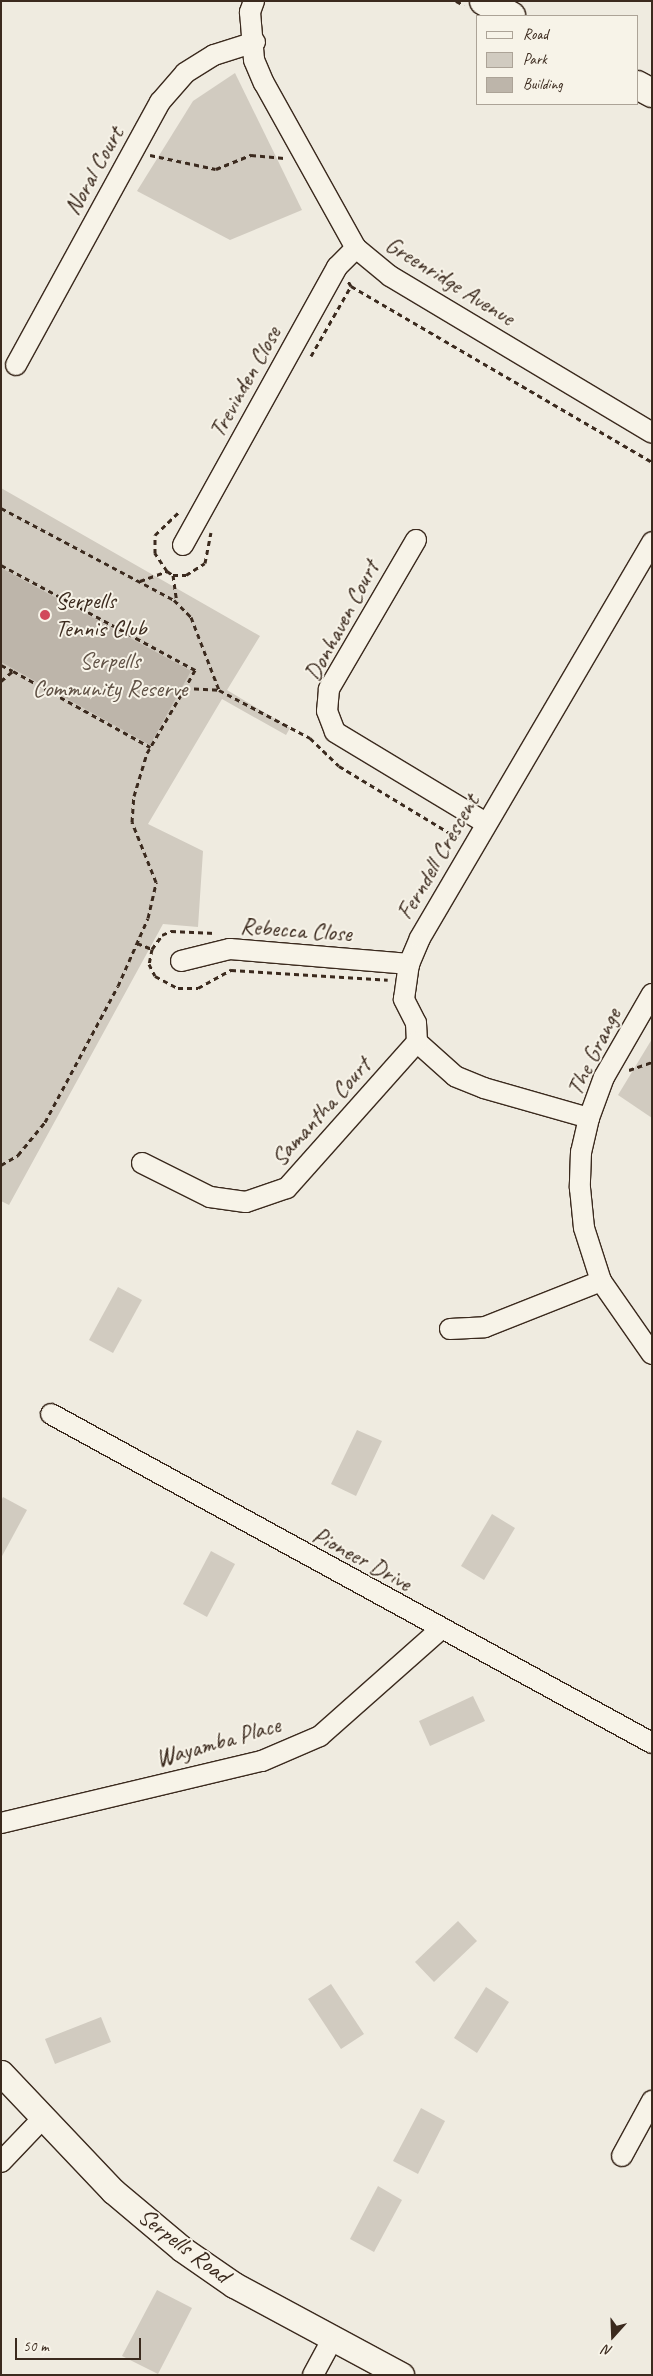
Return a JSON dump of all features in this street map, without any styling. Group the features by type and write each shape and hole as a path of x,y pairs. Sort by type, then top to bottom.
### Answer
{"main road":[{"path":"484,1 509,15"},
{"path":"638,86 652,94"}],"street":[{"name":"Greenridge Avenue","path":"254,1 250,12 255,42 254,60 264,83 305,159 356,248 390,276 652,433"},
{"name":"Noral Court","path":"16,366 160,102 185,73 214,55 255,42"},
{"name":"Trevinden Close","path":"183,545 337,267 356,248"},
{"name":"Donhaven Court","path":"416,540 329,689 327,711 335,732 486,823"},
{"name":"Ferndell Crescent","path":"417,1042 416,1023 404,999 409,964 486,823 652,542"},
{"name":"Rebecca Close","path":"181,961 230,949 409,964"},
{"name":"The Grange","path":"652,994 604,1078 589,1118 581,1152 580,1188 584,1228 601,1281 652,1354"},
{"path":"417,1042 456,1076 484,1088 589,1118"},
{"name":"Samantha Court","path":"142,1163 210,1197 246,1202 287,1188 417,1042"},
{"path":"450,1329 485,1327 601,1281"},
{"name":"Pioneer Drive","path":"51,1414 440,1630 652,1743"},
{"name":"Wayamba Place","path":"1,1823 262,1761 320,1736 440,1630"},
{"name":"Serpells Road","path":"1,2073 113,2191 182,2249 234,2285 401,2375"},
{"path":"622,2156 652,2101"},
{"path":"1,2162 43,2118"},
{"path":"312,2375 333,2338"}],"path":[{"path":"132,152 216,169 251,155 305,159"},
{"path":"351,286 652,462"},
{"path":"1,508 177,603 191,617 205,645 219,690"},
{"path":"1,565 195,670 150,747 134,796 132,822 138,845 150,864 156,898 118,986 45,1122 18,1155 1,1165"},
{"path":"139,581 167,571 173,575 177,603"},
{"path":"1,665 150,747"},
{"path":"1,681 13,671"},
{"path":"185,688 219,690 310,738 339,766 459,837 454,845"}],"green space":[{"path":"235,73 302,210 230,240 137,191 193,101"},
{"name":"Serpells Community Reserve","path":"1,488 260,636 227,690 290,728 286,735 222,699 148,824 203,851 198,927 163,924 9,1205 1,1201"},
{"path":"652,1039 652,1118 618,1095"},
{"path":"118,1287 142,1300 113,1353 89,1340"},
{"path":"357,1430 382,1441 356,1496 331,1484"},
{"path":"3,1497 27,1510 1,1558 1,1501"},
{"path":"492,1514 515,1528 484,1580 461,1566"},
{"path":"211,1551 235,1564 207,1617 183,1604"},
{"path":"473,1696 485,1721 430,1746 419,1721"},
{"path":"458,1921 477,1941 434,1982 415,1962"},
{"path":"331,1984 364,2034 341,2049 308,1999"},
{"path":"486,1987 509,2002 477,2053 454,2038"},
{"path":"101,2017 111,2042 55,2064 45,2039"},
{"path":"421,2108 445,2121 418,2174 393,2161"},
{"path":"378,2186 402,2200 374,2252 350,2239"},
{"path":"157,2290 192,2308 158,2374 122,2356"}],"building":[{"name":"Serpells Tennis Club","path":"1,568 191,671 150,745 1,662"}],"place":[{"name":"Serpells Tennis Club","path":"45,615"}]}
